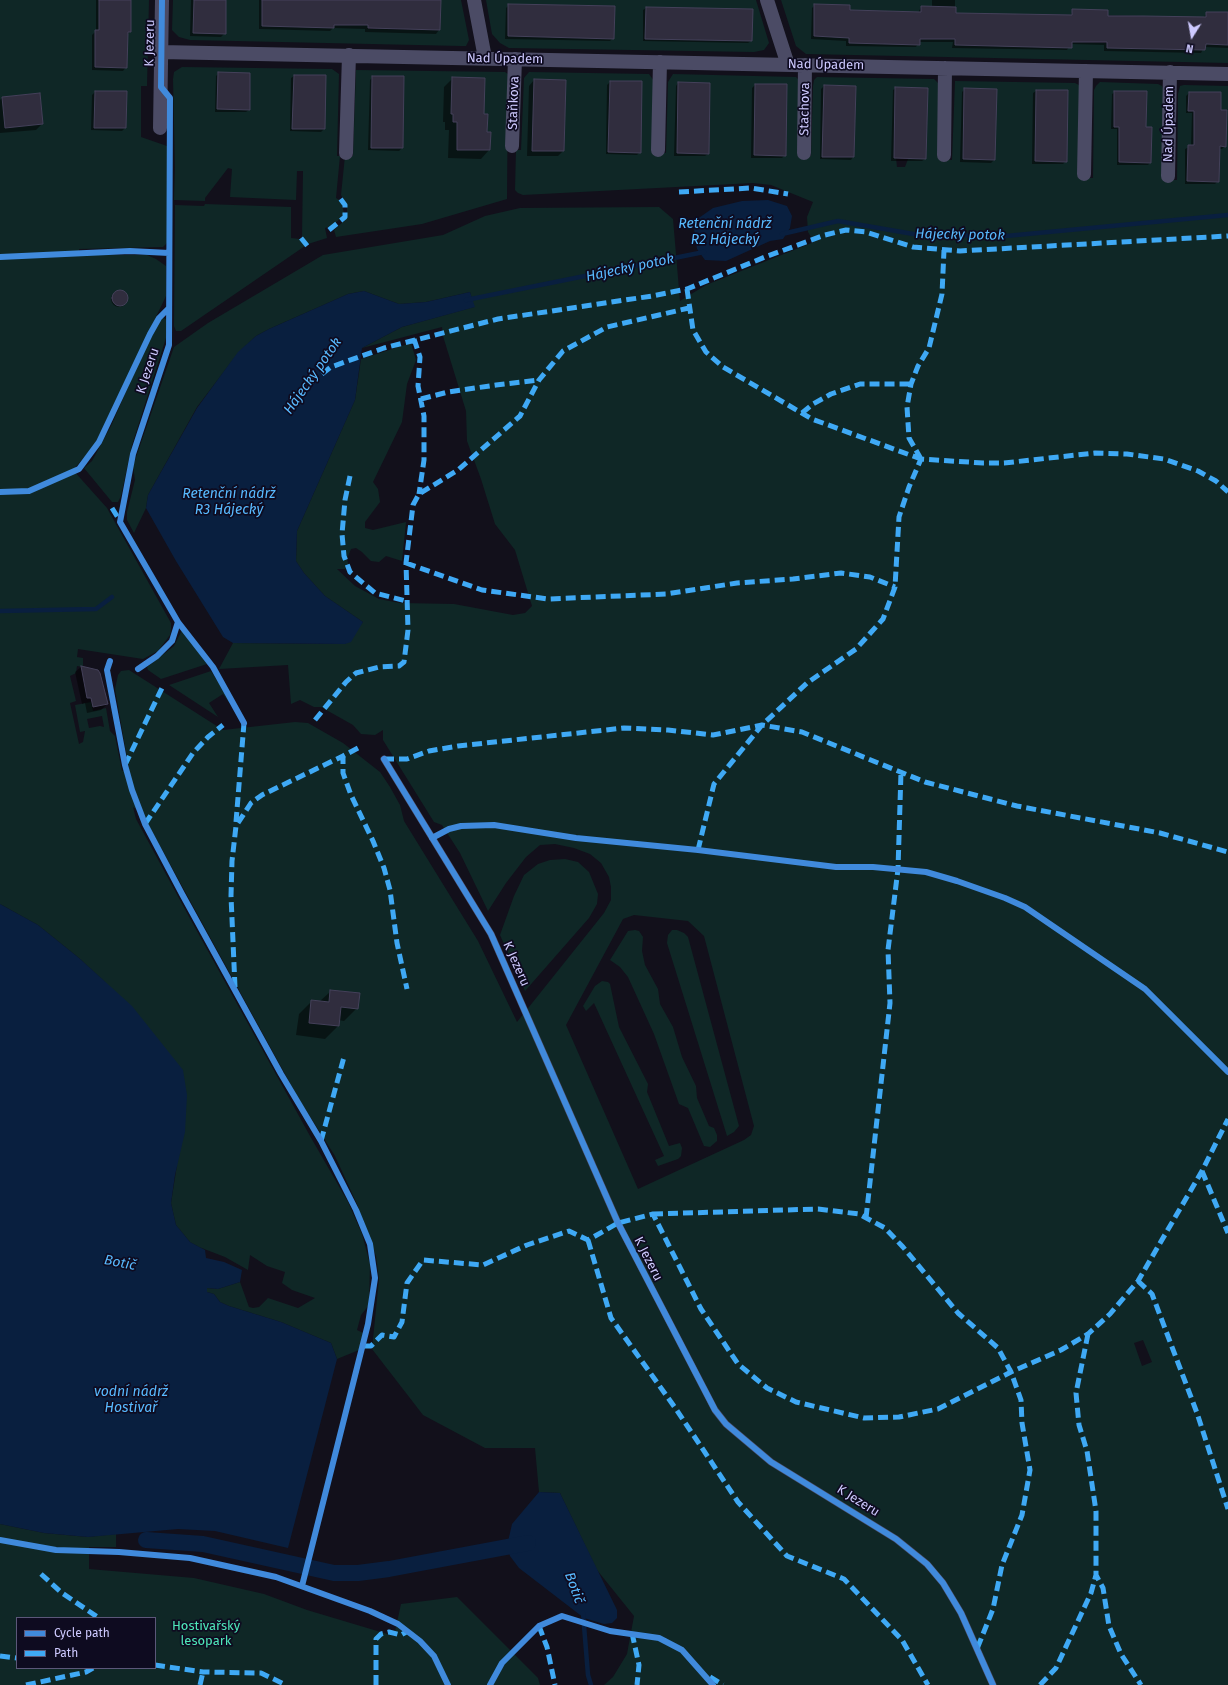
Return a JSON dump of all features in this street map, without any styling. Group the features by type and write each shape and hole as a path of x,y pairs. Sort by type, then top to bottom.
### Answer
{"street":[{"name":"K Jezeru","path":"160,128 162,0"},
{"path":"474,0 485,58"},
{"path":"767,0 788,65"},
{"name":"Nad Úpadem","path":"161,52 1228,74"},
{"path":"346,153 349,56"},
{"name":"Staňkova","path":"512,146 515,59"},
{"path":"658,150 660,62"},
{"name":"Stachova","path":"804,153 805,65"},
{"path":"944,155 945,68"},
{"path":"1084,174 1086,71"},
{"name":"Nad Úpadem","path":"1168,176 1170,72"}],"lane":[{"name":"K Jezeru","path":"384,759 491,934 618,1223 715,1410 726,1424 771,1462 884,1531 927,1564 943,1583 961,1613 993,1685"}],"green space":[{"path":"0,0 99,0 99,30 95,30 95,67 127,68 128,32 131,32 131,0 149,0 147,86 141,86 141,137 167,146 167,243 163,247 79,249 80,255 147,255 156,259 166,266 166,296 94,446 73,470 107,508 171,623 171,629 170,635 158,651 143,659 78,649 77,657 83,658 83,667 77,666 76,673 70,676 76,701 70,703 79,744 83,742 85,731 80,732 75,705 91,702 93,711 106,708 110,731 115,736 122,771 129,769 115,689 118,675 121,671 129,670 223,730 295,722 308,723 343,743 380,772 390,787 400,805 404,821 478,941 517,1022 604,913 611,900 609,877 601,863 590,854 574,848 555,844 540,845 526,857 506,883 488,911 460,853 442,825 434,822 383,740 383,730 375,735 361,734 353,725 321,707 314,707 300,700 291,704 288,665 219,669 233,643 345,644 363,622 325,596 304,573 296,561 297,531 355,400 361,359 411,343 416,360 407,384 402,422 373,482 378,489 380,502 365,522 365,528 373,530 406,522 402,561 386,556 379,562 371,561 356,548 351,549 347,559 349,566 345,569 337,569 355,586 379,599 400,603 454,604 513,615 525,613 532,606 515,550 495,524 467,441 466,411 443,336 442,327 362,348 402,327 474,307 470,292 426,302 399,304 364,291 348,294 256,336 238,353 197,407 148,495 146,508 134,533 127,520 127,512 135,480 133,466 174,347 208,323 323,255 443,235 485,216 520,208 659,207 673,219 680,301 706,285 814,242 808,232 807,217 813,202 771,185 753,183 523,195 518,193 515,190 516,150 521,150 524,78 529,72 649,74 654,81 654,152 666,153 668,82 673,74 796,77 798,79 799,156 811,156 813,86 814,80 817,77 934,79 938,83 939,159 952,160 955,81 1075,83 1079,85 1080,90 1078,178 1093,178 1094,90 1096,86 1100,82 1158,84 1162,86 1163,89 1162,180 1177,180 1178,94 1180,86 1228,86 1228,1685 604,1685 613,1677 627,1654 634,1616 597,1570 560,1493 539,1492 535,1448 485,1448 423,1415 372,1349 379,1279 376,1256 357,1204 335,1156 297,1096 142,813 133,807 136,819 310,1136 348,1202 362,1234 370,1264 369,1305 361,1315 357,1330 363,1333 359,1350 337,1359 331,1343 281,1322 229,1306 220,1302 214,1294 207,1292 207,1288 218,1289 240,1282 249,1307 253,1308 259,1307 268,1298 298,1308 315,1298 292,1290 282,1283 285,1272 267,1266 250,1255 248,1270 225,1257 190,1242 176,1225 171,1203 177,1165 105,982 79,958 38,925 0,904","holes":["534,79 566,80 564,151 532,151","610,81 642,81 608,152","678,82 710,83 709,154 677,153","755,84 787,85 786,156 754,155","824,85 856,86 854,157 822,157","895,87 928,88 926,159 908,159 905,167 897,167 896,158 894,158","964,88 996,89 995,160 963,159","1036,90 1068,90 1067,162 1035,161","95,91 127,91 126,128 94,128","1114,91 1147,91 1146,127 1152,127 1151,163 1119,162 1119,127 1114,127","1189,92 1221,92 1221,110 1226,147 1220,146 1219,182 1187,181 1188,145 1194,145 1194,111 1188,110","40,93 43,124 5,128 2,97","118,290 122,290 128,295 126,302 123,305 119,305 113,300 114,293","102,716 104,727 100,726 89,728 87,719","634,915 688,921 704,936 754,1126 751,1135 744,1140 638,1189 566,1025 623,919","331,990 360,993 358,1008 341,1007 339,1026 309,1023 311,1000 329,1002","1143,1340 1152,1362 1142,1366 1134,1343"]},
{"path":"173,0 194,0 226,33 226,0 262,0 334,28 334,25 368,25 368,29 440,30 441,0 461,0 469,40 466,46 462,46 190,40 179,37 172,30"},
{"path":"486,0 756,0 769,43 764,50 754,52 509,48 500,43 492,34","holes":["508,4 615,6 614,39 508,36","646,7 752,9 752,41 646,39"]},
{"path":"781,0 1228,0 1228,12 1206,12 1206,18 1152,49 1205,50 1206,44 1228,45 1228,63 806,54 796,46","holes":["815,4 850,5 850,10 921,12 921,6 956,7 956,13 991,13 991,46 955,45 955,39 920,39 920,45 849,43 849,37 814,37","1001,14 1143,16 1143,49 1107,48 1107,43 1072,42 1001,46"]},
{"path":"182,67 332,69 339,74 337,156 340,156 336,198 341,201 344,213 332,226 325,228 327,238 308,244 302,237 303,171 297,171 296,200 230,197 232,169 228,168 205,198 205,201 174,200 174,72","holes":["218,73 250,73 249,110 218,109","294,75 325,75 324,129 293,129"]},
{"path":"356,70 505,72 508,74 507,199 422,224 336,237 334,230 345,220 347,214 347,205 341,195 345,156 353,156","holes":["372,76 404,76 403,148 371,148","453,77 485,78 481,114 488,115 487,132 491,132 490,150 457,150 457,122 453,122"]},
{"path":"205,204 291,207 291,238 300,239 305,246 181,331 176,331 174,326 175,205 204,206"},
{"path":"162,317 167,320 166,338 132,445 121,496 118,502 112,502 84,468 92,461 111,426 147,344"},
{"path":"182,630 207,664 161,679 148,670 147,667 174,646"},
{"path":"211,671 229,699 230,704 223,694 209,703 218,717 169,685"},
{"path":"565,859 578,862 589,872 598,894 597,904 589,918 525,991 500,935 514,896 524,875 538,864 550,860"},
{"path":"672,930 677,930 684,933 688,937 739,1126 734,1132 727,1136 667,943 668,935"},
{"path":"628,931 639,931 643,937 642,951 645,965 658,989 660,1004 673,1027 682,1057 696,1086 697,1098 709,1126 714,1128 717,1135 717,1141 710,1147 704,1146 688,1108 679,1104 654,1034 628,977 620,967 610,960"},
{"path":"602,981 610,984 619,1027 648,1084 647,1092 669,1146 680,1143 682,1148 681,1156 678,1159 658,1166 655,1160 664,1156 594,1003 586,1011 583,1006 595,986"},
{"name":"Hostivařský lesopark","path":"0,1524 44,1533 88,1537 116,1534 116,1547 89,1547 89,1569 194,1578 264,1594 307,1610 394,1636 401,1604 457,1597 538,1678 540,1685 0,1685"}],"water":[{"name":"Retenční nádrž R2 Hájecký","path":"768,200 787,206 792,216 790,228 783,239 770,241 726,261 705,260 697,249 693,222 713,208 742,201"},
{"name":"Retenční nádrž R3 Hájecký","path":"364,291 399,304 426,302 470,292 475,307 402,327 362,348 355,400 297,531 296,561 304,573 325,596 363,622 351,642 345,644 233,643 223,637 176,561 146,508 148,495 197,408 238,352 256,336 269,329 348,294"},
{"name":"vodní nádrž Hostivař","path":"0,904 38,925 79,958 132,1006 183,1070 187,1095 185,1132 175,1175 171,1203 176,1225 190,1242 205,1250 206,1258 224,1262 242,1270 240,1282 218,1289 207,1288 207,1292 214,1294 220,1302 229,1306 281,1322 331,1343 337,1359 288,1548 215,1531 178,1529 88,1537 44,1533 0,1524"},
{"path":"539,1492 560,1493 617,1610 617,1618 612,1623 604,1624 584,1618 519,1568 510,1556 507,1546 512,1524"}],"building":[{"path":"99,0 131,0 131,32 128,32 127,68 95,67 95,30 99,30"},
{"path":"194,0 226,0 226,34 193,33"},
{"path":"262,0 441,0 440,30 368,28 368,25 334,25 334,28 262,26"},
{"path":"508,4 615,6 614,39 508,36"},
{"path":"814,4 850,5 850,10 921,12 921,6 956,7 956,13 1072,15 1072,9 1108,10 1108,16 1206,17 1206,12 1228,12 1228,45 1206,44 1205,50 1107,48 1107,42 1072,42 1072,48 955,45 955,39 920,39 920,45 849,43 849,38 814,36"},
{"path":"646,7 753,9 752,41 645,39"},
{"path":"218,72 250,73 250,110 217,109"},
{"path":"294,75 326,75 325,129 292,129"},
{"path":"372,76 404,76 403,148 371,148"},
{"path":"452,77 485,78 484,114 488,114 487,132 491,132 490,150 457,150 457,122 453,122 453,114 451,114"},
{"path":"534,79 566,80 564,151 532,151"},
{"path":"610,81 642,81 641,153 608,152"},
{"path":"678,82 710,83 709,154 677,153"},
{"path":"755,84 787,84 786,156 754,155"},
{"path":"824,85 856,86 854,157 822,157"},
{"path":"895,87 928,88 926,159 894,158"},
{"path":"964,88 997,89 995,160 963,159"},
{"path":"1036,90 1068,90 1067,162 1035,161"},
{"path":"95,91 127,91 126,128 94,128"},
{"path":"1114,91 1147,91 1146,127 1152,127 1151,163 1119,162 1119,127 1114,127"},
{"path":"1189,92 1221,92 1221,110 1227,110 1226,147 1220,146 1219,182 1187,181 1188,145 1194,145 1194,111 1188,111"},
{"path":"40,93 43,124 5,128 2,97"},
{"path":"120,290 127,295 128,298 123,305 120,306 113,301 112,298 117,291"},
{"path":"81,666 98,670 108,704 93,707 91,698 87,698"},
{"path":"330,990 360,993 358,1009 341,1007 339,1026 309,1023 311,1000 329,1002"}],"waterway":[{"name":"Hájecký potok","path":"782,234 838,221 919,235 1006,236 1228,215"},
{"name":"Hájecký potok","path":"466,300 704,252"},
{"name":"Hájecký potok","path":"0,611 96,609 112,597"},
{"path":"146,1540 203,1544 334,1573 358,1573 389,1569 528,1543"},
{"name":"Botič","path":"583,1613 588,1675 591,1685"}],"marked path":[{"path":"679,192 751,188 788,194"},
{"path":"329,230 345,217 345,205 339,197"},
{"path":"310,383 331,367 384,348 498,319 652,296 687,289 765,257 825,235 846,230 866,232 913,247 960,251 1228,236"},
{"path":"301,238 309,248"},
{"path":"921,459 909,438 907,407 911,384 918,366 929,348 942,294 944,250"},
{"path":"687,289 693,330 706,352 723,367 812,419 921,459"},
{"path":"315,720 346,682 356,673 379,667 399,666 404,662 408,630 406,563 413,505 419,494 458,470 520,416 539,380 563,351 607,327 689,308"},
{"path":"414,339 420,357 418,386 424,416 424,460 419,494"},
{"path":"421,399 448,392 539,380"},
{"path":"802,413 813,404 831,394 860,384 911,384"},
{"path":"698,850 714,784 762,725 807,683 856,649 883,619 895,587 899,517 909,487 921,459 1004,463 1095,453 1127,454 1164,459 1198,471 1216,481 1228,492"},
{"path":"350,476 345,500 342,534 344,556 350,572 375,593 406,601"},
{"path":"112,508 120,521"},
{"path":"406,563 482,590 548,599 666,594 737,583 793,579 841,573 870,577 895,587"},
{"path":"125,765 163,686"},
{"path":"236,822 244,723"},
{"path":"145,824 193,753 208,737 223,725"},
{"path":"384,759 407,759 429,751 458,746 624,728 668,730 713,735 762,725 802,732 925,782 1017,806 1160,833 1228,852"},
{"path":"358,748 343,756 343,773 351,795 384,868 390,890 397,943 407,989"},
{"path":"235,987 231,896 232,861 236,826 251,803 262,795 343,756"},
{"path":"866,1218 890,1003 888,950 898,869 901,772"},
{"path":"321,1141 344,1057"},
{"path":"364,1346 371,1346 382,1335 394,1337 402,1322 407,1283 423,1260 483,1265 527,1245 569,1231 588,1240 618,1223 653,1214 701,1309 738,1364 767,1388 796,1402 864,1418 899,1417 938,1409 1011,1372 1061,1350 1088,1334 1110,1314 1138,1281 1202,1171 1228,1119"},
{"path":"1202,1171 1228,1233"},
{"path":"653,1214 818,1209 859,1214 885,1228 903,1247 958,1313 998,1348 1011,1372 1021,1400 1022,1423 1030,1470 1022,1515 1002,1565 993,1609 977,1649"},
{"path":"588,1240 611,1318 676,1409 738,1502 787,1556 844,1579 902,1640 928,1685"},
{"path":"1138,1281 1152,1294 1197,1413 1228,1509"},
{"path":"1088,1334 1076,1393 1079,1425 1087,1451 1096,1511 1096,1575 1103,1588 1109,1626 1121,1654 1141,1685"},
{"path":"41,1574 62,1593 98,1617"},
{"path":"1040,1685 1056,1668 1091,1593 1096,1575"},
{"path":"539,1626 547,1647 555,1685"},
{"path":"376,1685 376,1639 381,1634 389,1632 401,1635 408,1631"},
{"path":"632,1633 639,1665 637,1685"},
{"path":"0,1656 16,1658"},
{"path":"156,1665 203,1672 261,1673 286,1685"},
{"path":"26,1685 86,1672 91,1669"},
{"path":"200,1685 203,1672"},
{"path":"710,1677 723,1685"}],"cycle path":[{"path":"162,0 161,87 170,98 169,345 133,454 120,522 178,622 213,667 244,723"},
{"path":"0,257 130,251 169,253"},
{"path":"0,492 29,491 79,469 99,442 150,334 159,318 169,308"},
{"path":"138,669 157,656 172,641 178,622"},
{"path":"110,661 107,670 125,765 132,790 145,824 281,1074 321,1141 356,1210 370,1244 375,1278 368,1324 302,1586"},
{"path":"384,759 491,934 618,1223 715,1410 726,1424 771,1462 896,1539 927,1564 943,1583 961,1613 993,1685"},
{"path":"432,838 449,829 461,826 494,825 576,838 698,850 836,867 873,867 926,872 957,881 1005,898 1025,907 1145,989 1228,1072"},
{"path":"0,1540 56,1550 119,1552 190,1558 276,1577 370,1611 398,1624 420,1641 434,1656 448,1685"},
{"path":"490,1685 502,1663 539,1626 562,1616 610,1631 659,1638 682,1650 713,1685"}]}
